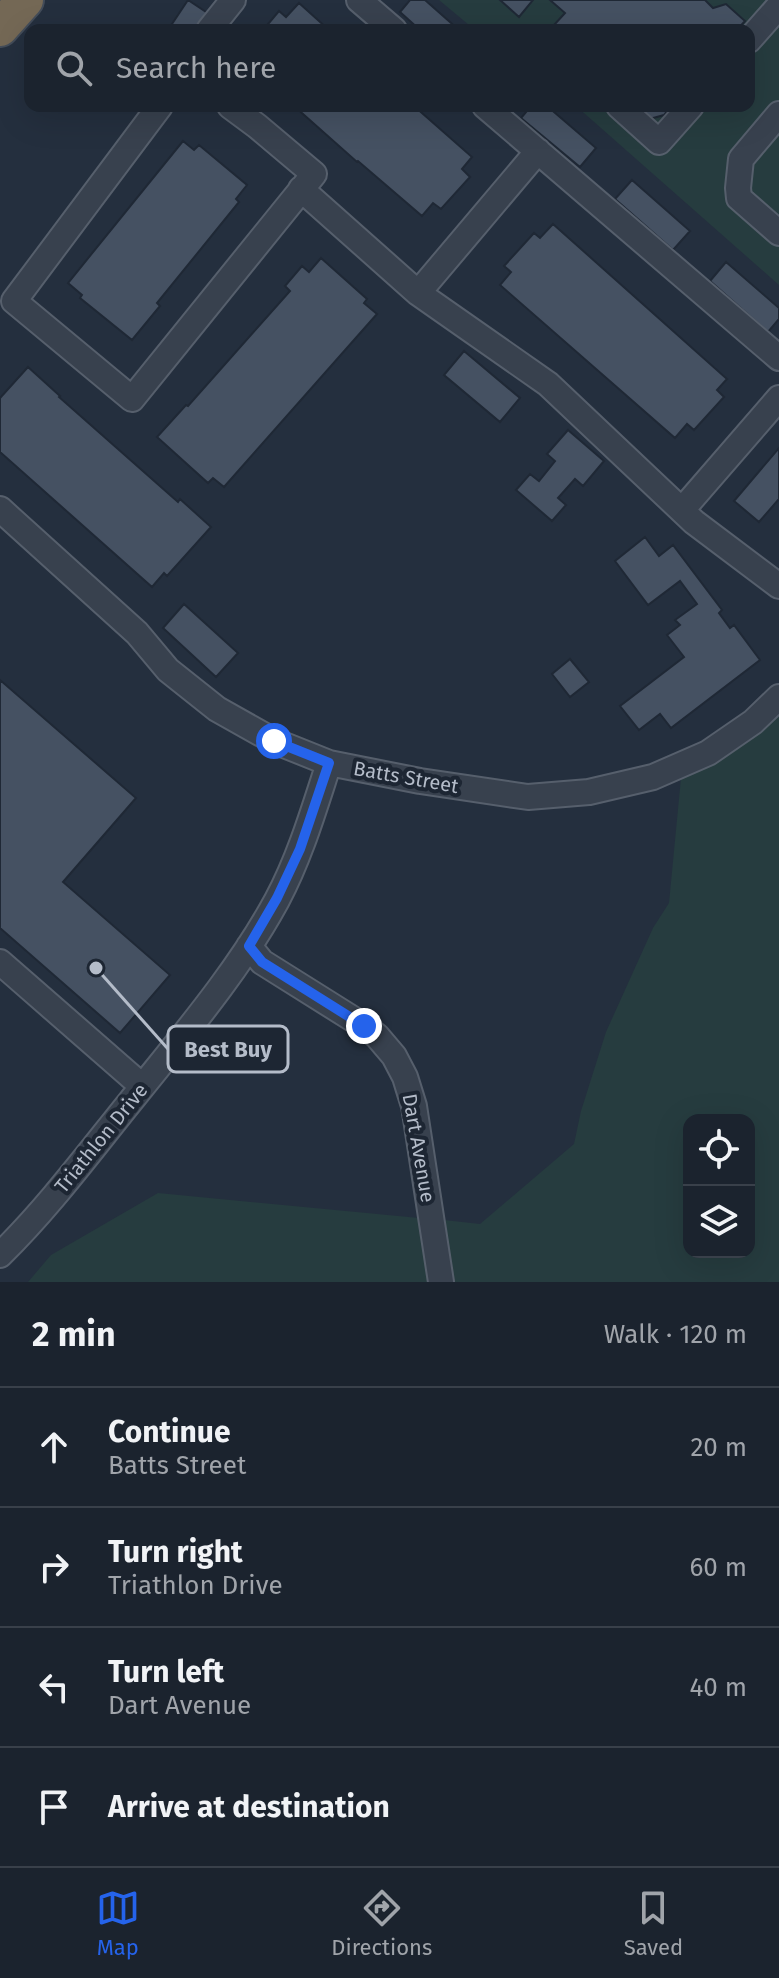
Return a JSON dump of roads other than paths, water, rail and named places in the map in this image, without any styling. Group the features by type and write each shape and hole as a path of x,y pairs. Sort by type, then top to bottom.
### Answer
{"highway":[{"path":"0,28 25,0"}],"street":[{"path":"214,24 233,0"},
{"path":"359,0 387,24"},
{"path":"755,33 779,6"},
{"path":"156,112 7,311 132,399 314,174 238,112"},
{"path":"492,112 779,358"},
{"path":"626,112 659,142 686,112"},
{"path":"779,114 741,159 738,188 739,198 779,233"},
{"path":"418,293 538,151"},
{"path":"301,189 418,293 548,384 694,522 779,586"},
{"path":"682,510 779,398"},
{"name":"Batts Street","path":"0,509 137,633 168,670 217,709 274,741 329,763 420,781 528,797 589,792 653,777 708,753 753,722 779,697"},
{"name":"Triathlon Drive","path":"0,1255 46,1205 142,1086 249,946 277,898 300,849 329,763"},
{"name":"Dart Avenue","path":"249,946 262,962 364,1026 394,1056 405,1077 414,1106 441,1282"},
{"path":"0,962 142,1086"}],"place":[{"name":"Best Buy","path":"96,968"}]}
